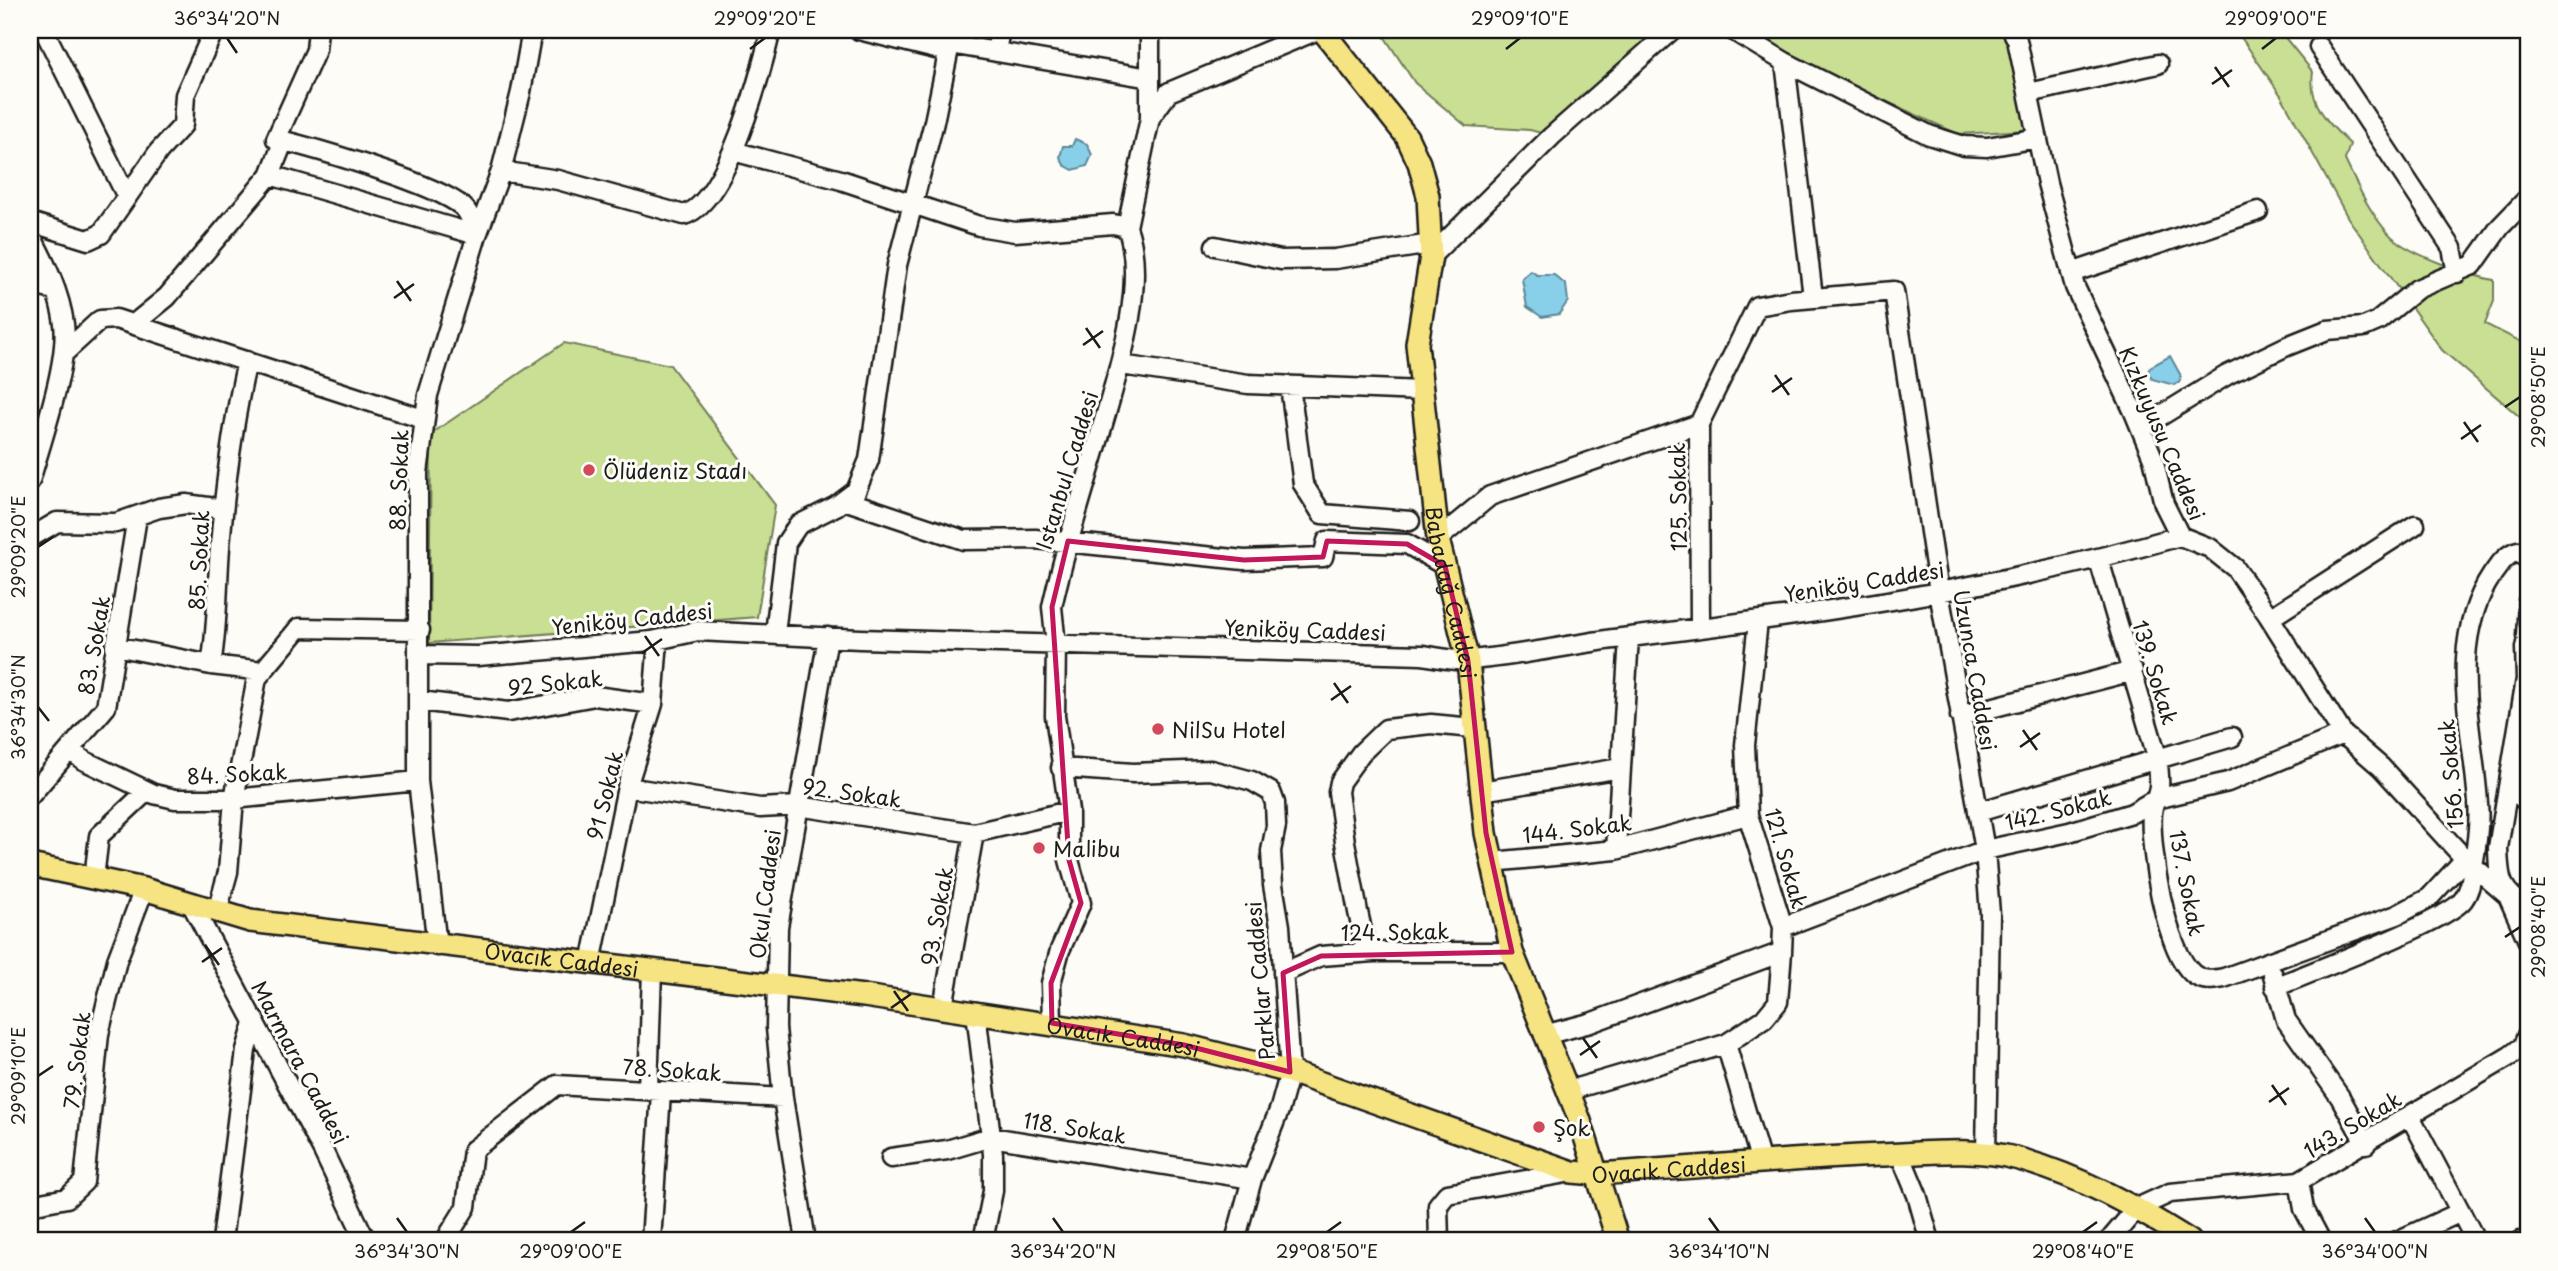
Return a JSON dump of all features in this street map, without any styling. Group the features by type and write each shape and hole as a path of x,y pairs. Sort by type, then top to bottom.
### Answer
{"main road":[{"name":"Babadağ Caddesi","path":"1320,30 1407,137 1419,163 1429,196 1431,250 1417,344 1438,539 1468,661 1472,728 1492,862 1512,953 1567,1091 1618,1241"},
{"name":"Ovacık Caddesi","path":"30,865 144,889 250,921 943,1007 1184,1045 1290,1072 1572,1172 1596,1174 1900,1154 1969,1152 2017,1158 2062,1173 2137,1208 2190,1241"}],"street":[{"path":"44,30 127,197"},
{"path":"30,222 89,240 102,234 159,150 183,125 185,95 214,30"},
{"path":"318,30 316,50 276,139 395,176 452,199 466,209 477,236"},
{"name":"88. Sokak","path":"438,946 418,781 418,473 423,419 442,345 501,171 521,92 532,30"},
{"path":"501,171 558,180 684,215 694,212 719,183 733,151 771,30"},
{"path":"859,30 949,42 1150,78"},
{"path":"996,52 1000,30"},
{"name":"Istanbul Caddesi","path":"1052,1023 1051,983 1060,950 1081,903 1069,860 1069,811 1055,716 1056,645 1052,607 1068,541 1121,365 1131,303 1132,240 1127,227 1150,118 1169,92 1320,30"},
{"path":"1215,246 1281,261 1431,250 1552,136 1672,30"},
{"path":"1732,30 1785,62 1929,135 1964,146 1987,147 2038,138"},
{"name":"Kızkuyusu Caddesi","path":"2012,30 2017,40 2071,273 2141,428 2153,458 2164,504 2180,536 2210,548 2235,568 2343,734 2381,767 2469,863 2508,895 2528,941"},
{"path":"1150,36 1150,118"},
{"path":"775,633 786,543 798,526 856,491 869,460 895,277 911,203 934,122 949,42"},
{"path":"2319,47 2452,248 2457,273"},
{"path":"1785,62 1813,297"},
{"path":"2029,93 2158,64"},
{"path":"134,324 167,297 270,175 284,141"},
{"path":"733,151 841,180 979,226 1015,232 1113,224 1127,227"},
{"path":"270,175 477,236"},
{"path":"2141,428 2227,375 2327,330 2364,327 2378,321 2417,289 2473,265 2500,227 2527,199"},
{"path":"2071,273 2258,211"},
{"path":"30,234 55,290 64,324 64,353 30,481"},
{"path":"30,285 55,290"},
{"name":"125. Sokak","path":"1700,628 1699,424 1757,306 1813,297 1894,291"},
{"name":"Uzunca Caddesi","path":"1894,291 1939,593 1985,850 1990,914 1986,1154"},
{"path":"64,353 100,320 116,319 423,419"},
{"name":"85. Sokak","path":"211,665 218,626 223,509 237,404 247,360"},
{"path":"1121,365 1248,384 1422,391"},
{"path":"1290,386 1303,484 1322,514 1410,521"},
{"path":"1438,539 1490,496 1699,424"},
{"path":"844,500 964,540 1068,541 1244,560 1323,557 1327,541 1407,544 1445,566"},
{"path":"30,538 57,522 116,523 159,508 186,504 223,509"},
{"name":"83. Sokak","path":"30,796 106,707 137,517"},
{"path":"2270,618 2415,526"},
{"name":"Yeniköy Caddesi","path":"420,655 478,656 658,640 698,631 1056,645 1422,655 1468,661 1939,593 2099,559 2180,536"},
{"name":"156. Sokak","path":"2275,987 2396,937 2460,904 2470,888 2469,863 2478,844 2479,803 2466,695 2466,649 2473,612 2499,565 2511,552 2518,551 2528,560"},
{"name":"139. Sokak","path":"2099,559 2158,760 2159,788 2156,799"},
{"path":"2528,601 2525,701 2511,753 2509,786 2498,848 2499,870 2508,895 2528,908"},
{"name":"121. Sokak","path":"1567,1091 1726,1044 1764,1019 1778,1002 1783,927 1748,815 1745,744 1758,621"},
{"path":"218,912 228,872 234,799 257,678 299,628 420,630"},
{"name":"Okul Caddesi","path":"806,1241 783,1098 776,1028 778,928 828,637"},
{"path":"1616,850 1629,637"},
{"name":"91 Sokak","path":"591,963 627,787 653,704 658,640"},
{"path":"115,646 211,665 263,671"},
{"path":"1961,716 2133,671"},
{"name":"92 Sokak","path":"419,701 508,712 595,696 653,704"},
{"path":"1374,952 1364,944 1345,842 1338,792 1340,782 1361,753 1386,729 1431,724 1472,728"},
{"name":"142. Sokak","path":"1783,927 1985,850 2069,832 2132,813 2156,799 2228,782 2343,734"},
{"path":"1978,812 2232,737"},
{"name":"84. Sokak","path":"70,750 83,760 147,791 176,799 234,799 418,781"},
{"name":"Parklar Caddesi","path":"1061,768 1133,773 1211,770 1252,781 1271,792 1275,803 1276,826 1271,851 1273,885 1290,1072 1280,1108 1252,1179 1235,1241"},
{"path":"1481,791 1621,768"},
{"path":"2509,786 2528,784"},
{"path":"2509,786 2528,803"},
{"name":"92. Sokak","path":"627,787 760,808 798,806 974,833 1069,811"},
{"path":"94,878 99,836 147,791"},
{"name":"137. Sokak","path":"2156,799 2152,813 2160,881 2174,942 2182,961 2195,975 2207,981 2269,962"},
{"name":"144. Sokak","path":"1492,862 1616,850 1748,815"},
{"name":"93. Sokak","path":"943,1007 974,833"},
{"path":"2366,1144 2340,1097 2287,1020 2269,962 2397,915 2428,898 2469,863"},
{"name":"79. Sokak","path":"30,1205 67,1198 84,1182 99,1034 117,960 144,889"},
{"name":"Marmara Caddesi","path":"192,905 255,1020 366,1241"},
{"name":"124. Sokak","path":"1283,973 1321,956 1374,952 1512,953"},
{"path":"1544,1035 1590,1023 1782,952"},
{"path":"651,1241 655,1091 652,970"},
{"path":"976,1012 991,1137 993,1191 983,1241"},
{"path":"222,1241 246,1050 255,1020"},
{"name":"143. Sokak","path":"2137,1208 2170,1193 2299,1181 2366,1144 2511,1056 2528,1035"},
{"path":"1726,1044 1761,1162"},
{"name":"78. Sokak","path":"445,1241 466,1207 473,1150 557,1086 783,1098"},
{"path":"2410,1116 2476,1241"},
{"name":"118. Sokak","path":"891,1158 947,1150 991,1137 1252,1179"},
{"path":"1900,1154 1917,1195 1930,1241"},
{"path":"1439,1241 1438,1205 1447,1194 1572,1172"},
{"path":"2299,1181 2304,1209 2321,1241"},
{"path":"2109,1241 2137,1208"},
{"path":"2397,1241 2461,1212"},
{"path":"2521,1241 2528,1240"}],"highlighted area":[{"path":"1068,541 1244,560 1323,557 1327,541 1407,544 1445,566 1468,661 1486,833 1512,952 1321,956 1283,973 1290,1072 1184,1045 1052,1023 1051,983 1081,903 1069,860 1052,607"}],"green space":[{"path":"1380,30 1672,30 1552,136 1530,130 1466,126 1415,83"},
{"path":"1732,30 2020,30 2028,130 1958,134 1868,93 1785,62"},
{"path":"2236,30 2279,30 2313,72 2314,94 2321,112 2350,144 2345,160 2367,204 2390,235 2430,259 2494,280 2494,301 2485,324 2528,345 2528,424 2442,350 2348,218 2282,97"},
{"name":"Ölüdeniz Stadı","path":"564,343 670,365 775,505 757,617 429,643 431,434"}],"water":[{"path":"1075,139 1087,144 1092,155 1087,166 1073,170 1064,165 1060,157 1063,146 1072,146"},
{"path":"1531,271 1537,275 1554,275 1566,285 1568,301 1559,314 1542,317 1527,307 1522,279"},
{"path":"2170,356 2181,376 2180,382 2174,385 2152,379 2148,372 2150,367"}],"place":[{"name":"Ölüdeniz Stadı","path":"589,470"},
{"name":"NilSu Hotel","path":"1158,729"},
{"name":"Malibu","path":"1039,848"},
{"name":"Şok","path":"1539,1127"}]}
